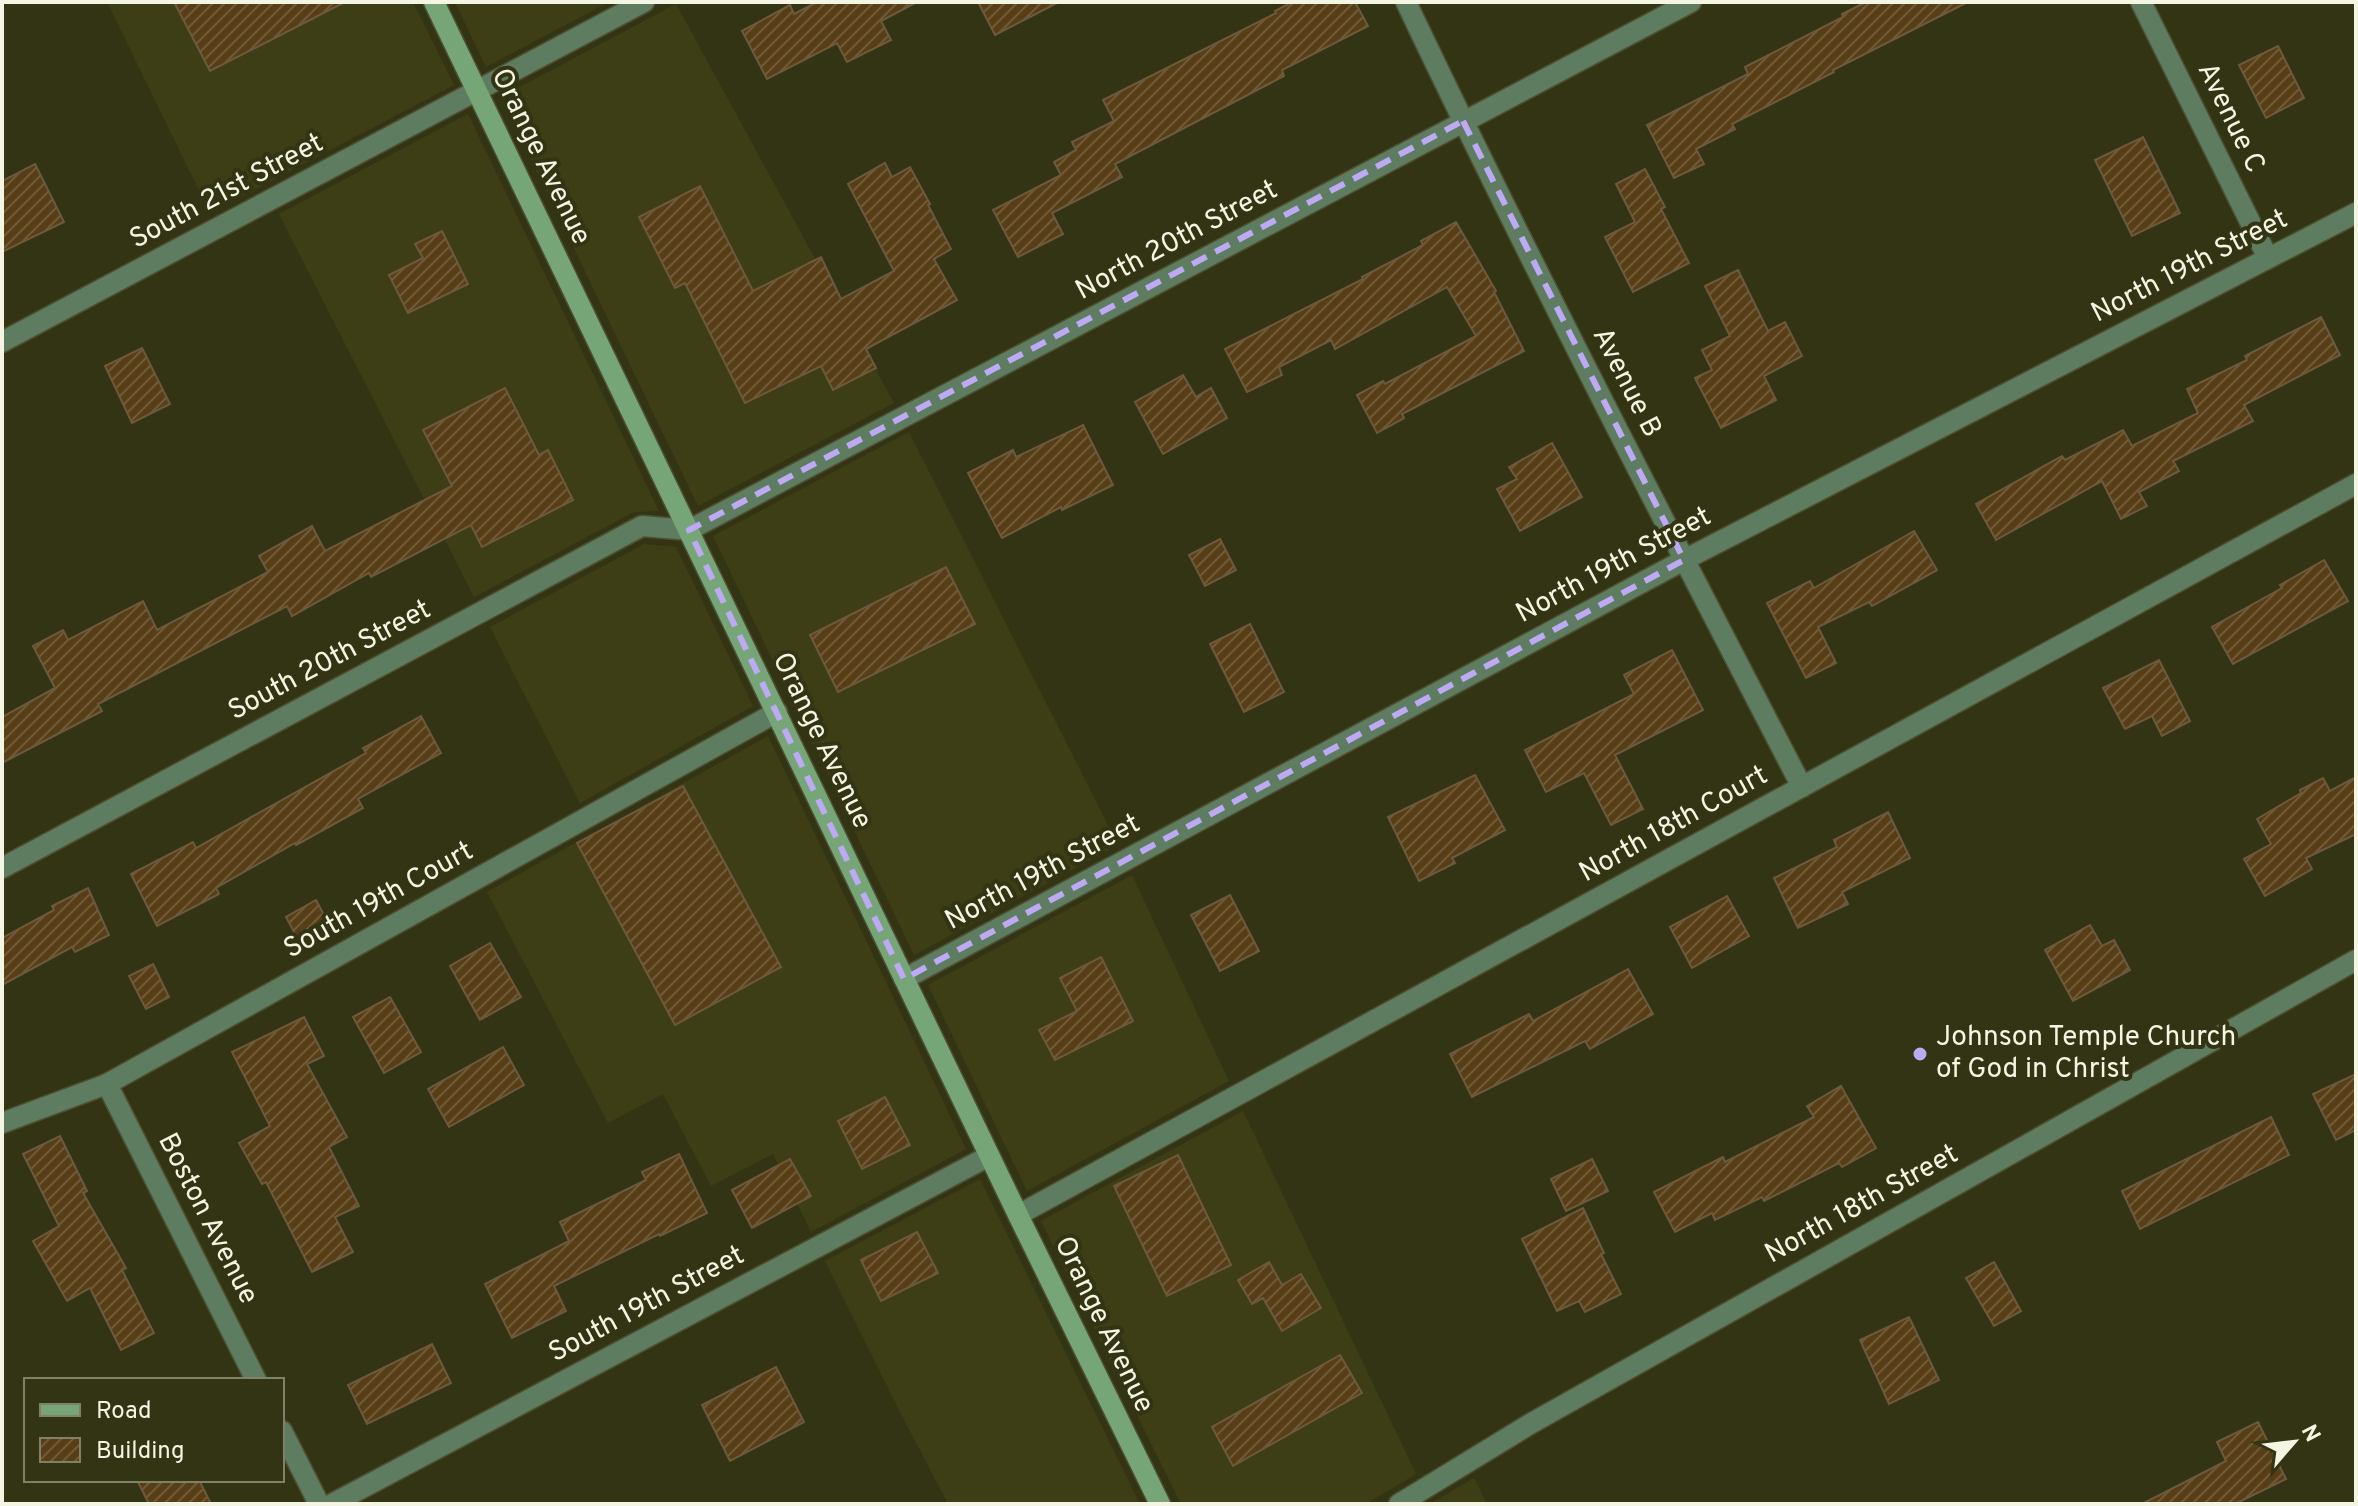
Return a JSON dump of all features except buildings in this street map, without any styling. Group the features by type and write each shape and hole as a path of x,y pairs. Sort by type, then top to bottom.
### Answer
{"main road":[{"name":"Orange Avenue","path":"434,2 989,1156 1160,1504"}],"street":[{"name":"South 21st Street","path":"2,342 644,2"},
{"name":"Avenue B","path":"1406,2 1684,560 1802,787"},
{"name":"North 20th Street","path":"689,530 1691,2"},
{"name":"Avenue C","path":"2141,2 2268,258"},
{"name":"North 19th Street","path":"904,979 1684,560 2356,213"},
{"name":"North 18th Court","path":"1018,1215 2356,484"},
{"name":"South 20th Street","path":"2,868 642,526 689,530"},
{"name":"South 19th Court","path":"2,1123 107,1084 777,712"},
{"name":"North 18th Street","path":"1399,1504 1530,1424 2356,960"},
{"name":"Boston Avenue","path":"107,1084 255,1378"},
{"name":"South 19th Street","path":"332,1504 989,1156"},
{"path":"284,1435 319,1504"}],"highlighted area":[{"path":"1463,121 1684,560 904,979 689,530"}],"shaded area":[{"path":"107,2 413,2 454,85 210,213"},
{"path":"455,2 609,2 486,67"},
{"path":"676,4 894,403 698,506 501,97"},
{"path":"468,114 659,511 634,512 474,597 279,214"},
{"path":"909,432 1118,845 914,955 713,536"},
{"path":"644,544 676,547 753,706 580,803 490,627"},
{"path":"768,736 966,1149 811,1232 773,1154 711,1186 663,1094 608,1123 487,892"},
{"path":"1132,875 1229,1081 1027,1191 928,985"},
{"path":"1243,1111 1416,1474 1366,1504 1181,1504 1041,1221"},
{"path":"980,1179 1140,1504 948,1504 825,1261"},
{"path":"1474,1478 1487,1504 1430,1504"}],"place":[{"name":"Johnson Temple Church of God in Christ","path":"1920,1054"}]}
